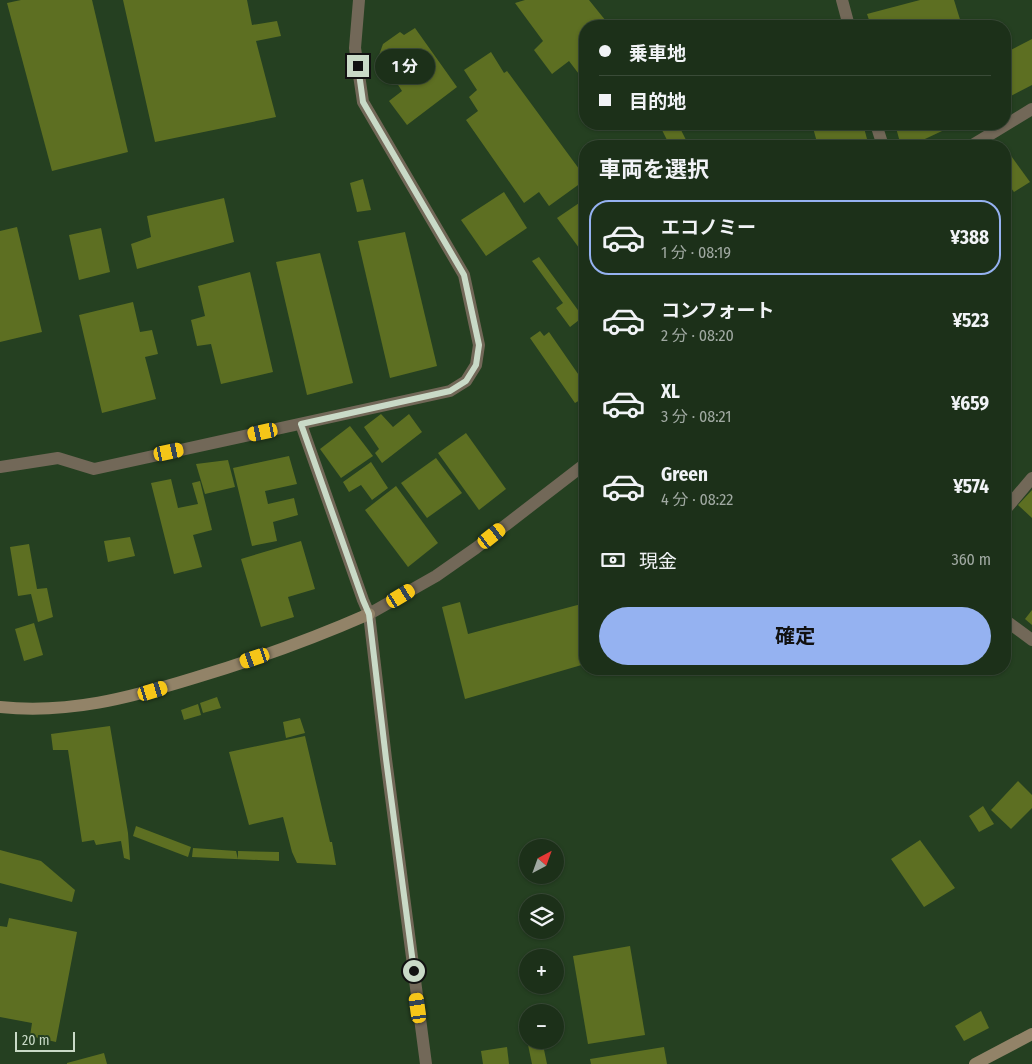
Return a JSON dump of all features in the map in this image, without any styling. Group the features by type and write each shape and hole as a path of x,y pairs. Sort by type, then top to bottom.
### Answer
{"street":[{"path":"0,467 58,458 94,468 450,391 466,381 476,365 479,345 464,275 363,102 355,48 359,0"},
{"path":"842,0 847,20"},
{"path":"1011,122 1032,109"},
{"path":"982,140 998,130"},
{"path":"301,424 369,614 426,1064"},
{"path":"0,707 20,709 56,708 92,705 134,696 227,668 311,639 369,614 436,576 476,548 579,469"},
{"path":"1011,503 1032,478"},
{"path":"1011,624 1032,640"},
{"path":"975,1064 1032,1034"}],"building":[{"path":"21,0 92,0 128,152 52,171 7,3"},
{"path":"123,0 247,0 252,25 277,21 281,36 256,41 276,117 155,142"},
{"path":"525,0 589,0 605,20 579,20 579,74 569,61 552,74 534,50 543,41 515,3"},
{"path":"920,0 954,0 960,20 869,20 867,14"},
{"path":"415,28 457,87 407,125 389,101 402,91 379,55 383,44 400,32 404,35"},
{"path":"1032,39 1032,85 1011,96 1011,50"},
{"path":"491,52 504,73 507,71 579,169 579,184 549,206 539,192 524,203 466,120 478,111 469,97 477,90 464,70"},
{"path":"662,130 681,130 686,140 667,140"},
{"path":"814,130 865,130 867,139 864,140 816,140"},
{"path":"897,130 944,130 923,140 899,140"},
{"path":"1011,156 1030,182 1014,192 1011,188"},
{"path":"363,179 371,210 357,212 350,183"},
{"path":"504,192 527,228 486,256 461,220"},
{"path":"224,198 234,242 137,269 131,244 151,237 147,216"},
{"path":"579,203 579,248 557,218"},
{"path":"17,227 42,332 0,342 0,231"},
{"path":"101,228 110,272 79,280 69,235"},
{"path":"405,232 437,366 390,378 358,241"},
{"path":"320,253 353,383 307,395 276,262"},
{"path":"539,257 579,312 579,320 570,327 556,308 563,303 532,261"},
{"path":"250,272 273,372 221,384 211,344 197,346 191,320 205,316 198,286"},
{"path":"133,302 140,332 152,330 158,354 145,357 156,399 102,413 79,315"},
{"path":"540,331 544,336 549,332 579,375 579,401 575,403 530,338"},
{"path":"381,414 393,427 409,414 422,432 382,463 375,453 379,449 364,427"},
{"path":"350,426 373,456 341,478 320,449"},
{"path":"466,433 506,489 479,510 438,453"},
{"path":"289,456 297,484 265,491 268,504 294,498 298,515 273,522 277,541 252,546 233,468"},
{"path":"436,458 462,493 427,518 401,483"},
{"path":"228,460 235,487 205,494 196,464"},
{"path":"371,462 388,488 372,500 361,485 349,492 343,482"},
{"path":"171,479 178,508 198,504 192,483 200,481 212,530 193,535 202,567 174,574 151,483"},
{"path":"396,486 438,543 408,567 365,510"},
{"path":"1032,490 1032,518 1018,505"},
{"path":"130,537 135,556 108,562 104,541"},
{"path":"301,541 315,589 288,597 294,617 261,627 241,559"},
{"path":"29,544 37,589 47,588 53,617 38,622 31,594 18,596 10,547"},
{"path":"460,602 468,634 579,605 579,666 465,699 442,607"},
{"path":"1032,610 1032,625 1025,619"},
{"path":"34,623 43,655 24,661 15,629"},
{"path":"217,697 221,708 203,713 200,703"},
{"path":"198,704 201,715 184,720 181,710"},
{"path":"300,718 305,733 286,738 283,722"},
{"path":"110,726 128,833 130,860 124,858 121,841 96,845 94,840 82,842 68,750 53,750 51,734"},
{"path":"305,736 336,865 297,863 292,852 283,817 249,825 229,752"},
{"path":"1018,781 1032,795 1032,808 1011,829 991,810"},
{"path":"983,806 994,824 979,832 969,816"},
{"path":"136,826 191,847 188,857 133,836"},
{"path":"920,840 955,888 924,907 891,859"},
{"path":"193,848 236,851 238,859 238,851 279,852 279,861 192,857"},
{"path":"0,850 41,861 75,890 72,902 0,883"},
{"path":"9,918 77,932 56,1042 30,1036 32,1023 0,1017 0,926 7,927"},
{"path":"630,946 645,1035 588,1044 573,956"},
{"path":"981,1011 989,1028 964,1041 955,1026"},
{"path":"507,1047 509,1064 483,1064 481,1051"},
{"path":"664,1047 667,1064 591,1064 590,1059"},
{"path":"529,1049 544,1049 547,1064 532,1064"},
{"path":"104,1053 107,1064 67,1064 67,1063"}],"route":[{"path":"358,66 363,102 464,275 479,345 476,365 466,381 450,391 301,424 369,614 414,971"}]}
